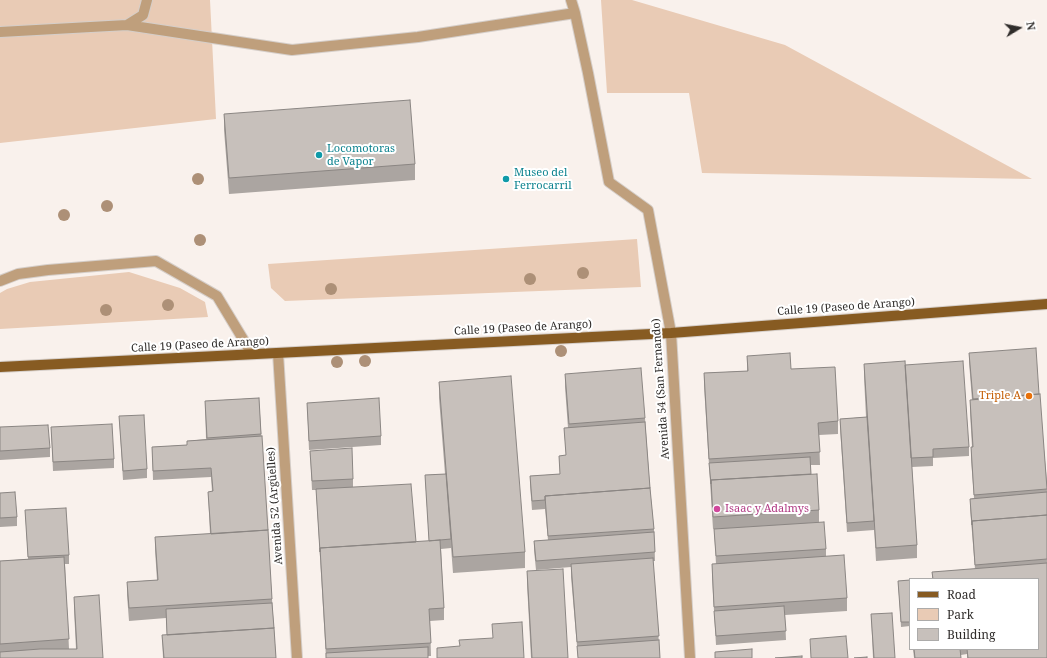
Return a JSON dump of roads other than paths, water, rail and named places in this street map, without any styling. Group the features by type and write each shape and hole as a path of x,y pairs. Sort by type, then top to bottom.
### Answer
{"main road":[{"name":"Calle 19 (Paseo de Arango)","path":"0,367 671,333 1047,304"}],"street":[{"path":"127,25 143,16 146,0"},
{"name":"Avenida 54 (San Fernando)","path":"571,0 575,12 609,182 648,210 671,333 690,658"},
{"path":"0,32 127,25 292,50 418,37 575,12"},
{"path":"0,281 18,274 48,270 156,261 217,296 252,354"},
{"name":"Avenida 52 (Argüelles)","path":"278,353 297,658"}],"place":[{"name":"Locomotoras de Vapor","path":"319,155"},
{"name":"Museo del Ferrocarril","path":"506,179"},
{"name":"Triple A","path":"1029,396"},
{"name":"Isaac y Adalmys","path":"717,509"}]}
